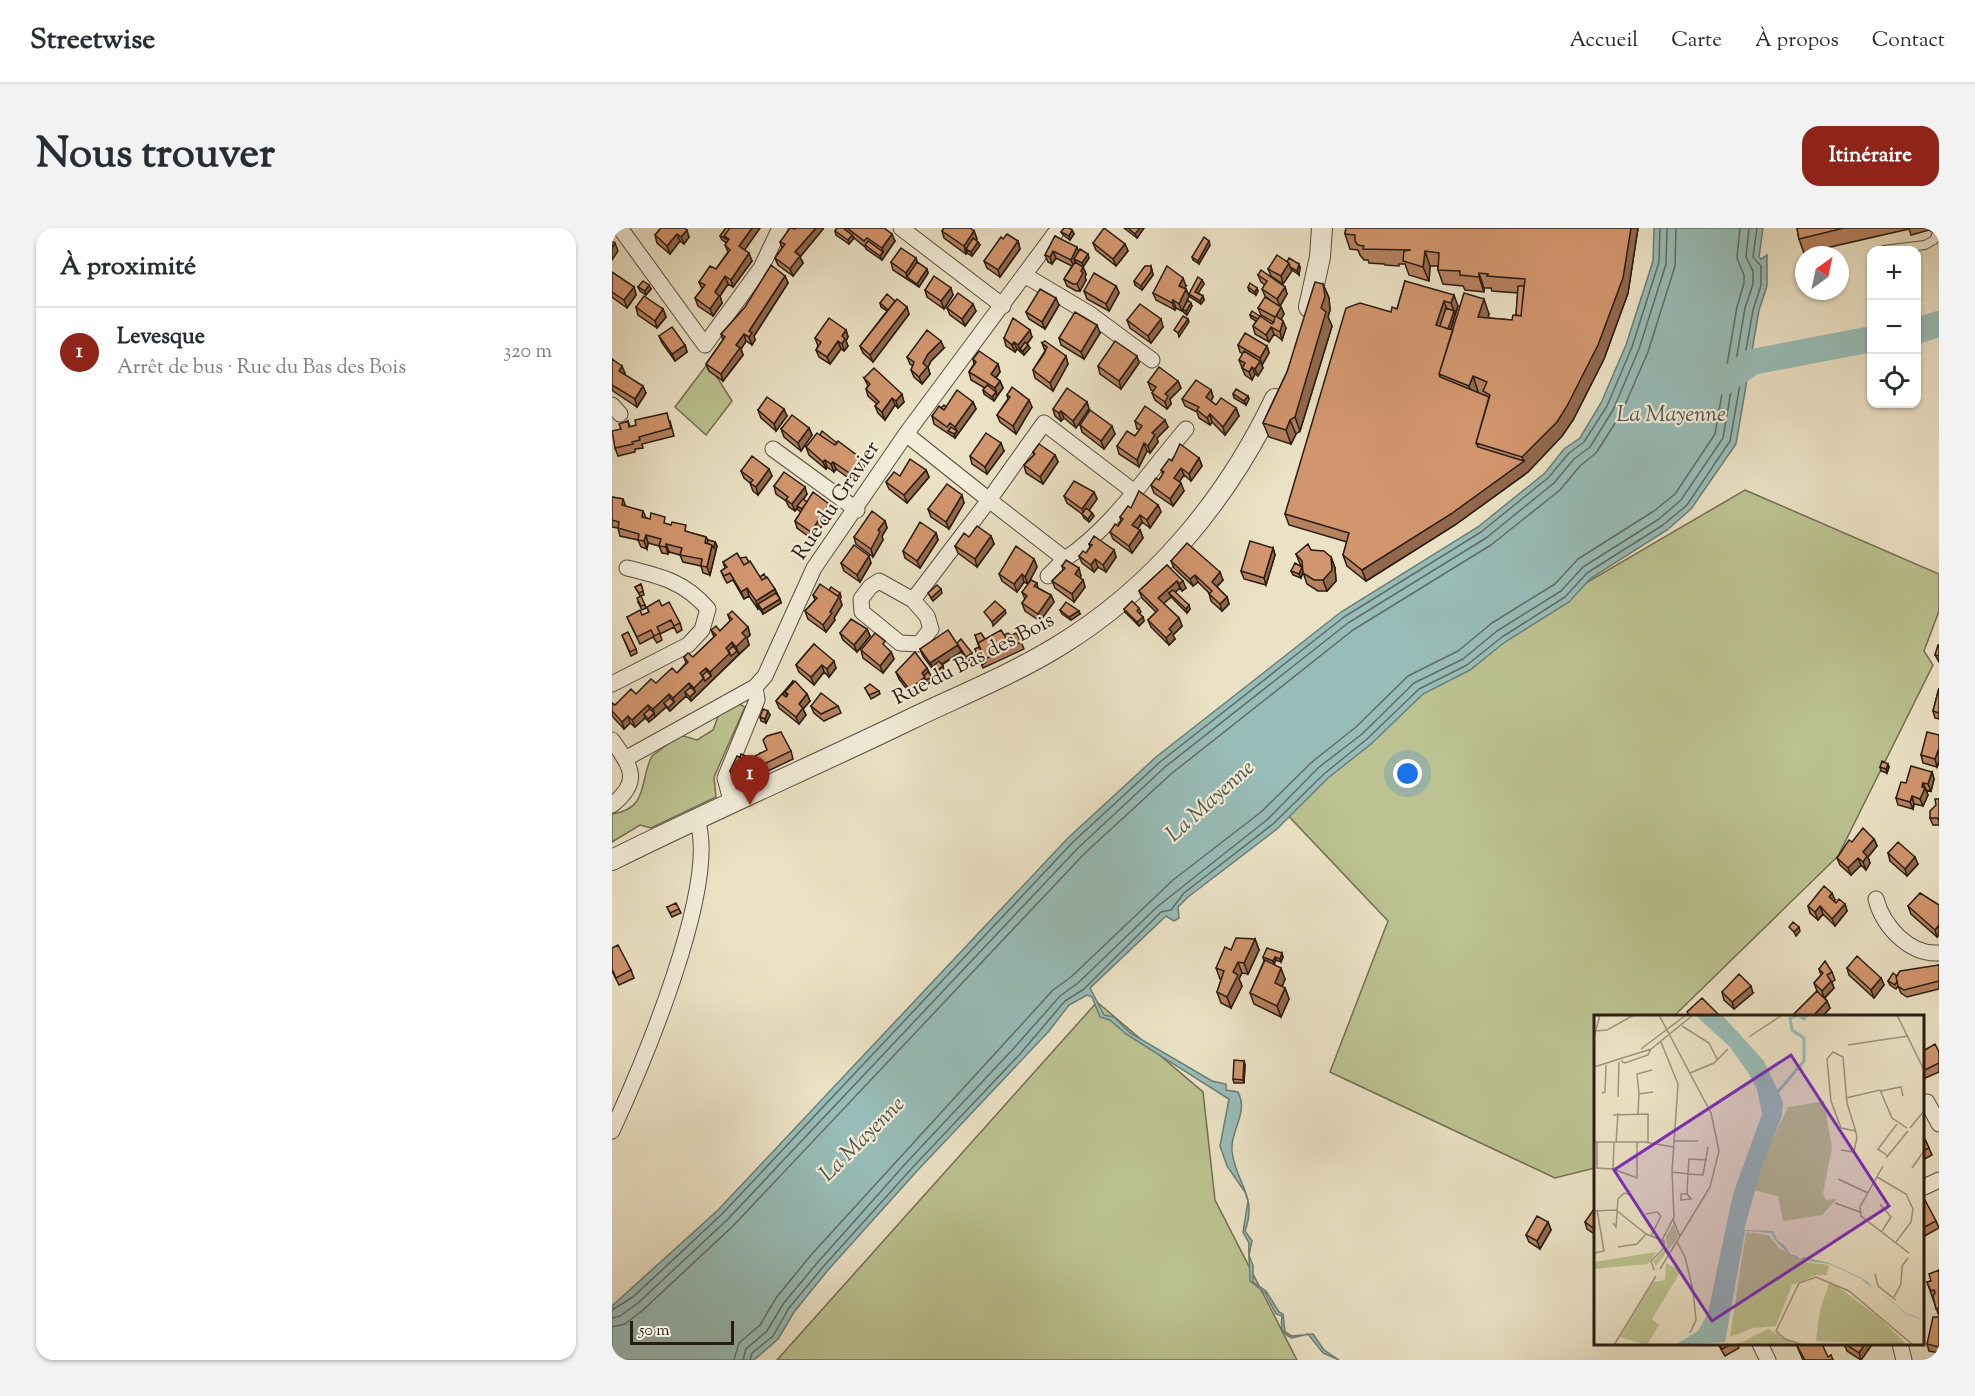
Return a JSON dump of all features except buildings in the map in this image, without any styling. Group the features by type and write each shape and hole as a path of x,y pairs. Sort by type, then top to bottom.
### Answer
{"street":[{"path":"620,228 705,345 761,268 780,228"},
{"path":"901,228 1004,306"},
{"name":"Rue du Gravier","path":"625,759 755,687 765,676 814,568 857,510 906,434 1004,306 1059,228"},
{"path":"1305,324 1320,257 1322,228"},
{"path":"1026,276 1090,314 1152,360"},
{"name":"Rue du Bas des Bois","path":"612,860 1046,654 1097,619 1172,555 1223,491 1247,454 1284,382"},
{"path":"913,600 1044,423 1134,491"},
{"path":"1048,576 1065,559 1079,551 1186,429"},
{"path":"906,434 1065,559"},
{"path":"773,449 857,510"},
{"path":"612,684 688,645 702,630 708,609 694,592 662,576 627,568"},
{"path":"879,581 913,600 927,616 931,629 919,644 900,644 862,612 861,600 879,581"},
{"path":"732,804 725,778 756,700 755,687"},
{"path":"612,741 625,759 631,773 631,783 626,794 612,805"},
{"path":"612,1131 673,980 689,927 701,852 702,837 697,820"},
{"path":"1876,899 1885,922 1917,951 1939,953"},
{"path":"1927,1102 1939,1124"},
{"path":"1924,1188 1939,1180"},
{"path":"1760,1345 1768,1360"},
{"path":"1900,1345 1904,1360"}],"lane":[{"path":"1911,246 1934,240 1939,228"}],"green space":[{"path":"708,363 732,401 706,435 675,407"},
{"path":"1745,490 1939,574 1939,611 1924,651 1933,665 1838,856 1675,1015 1594,1015 1594,1168 1555,1178 1330,1072 1388,921 1280,807 1435,671"},
{"path":"739,704 745,707 714,777 716,797 651,828 640,825 612,842 612,814 624,811 638,800 652,756 680,735 697,740 713,730 719,714"},
{"path":"1097,1002 1203,1092 1215,1200 1297,1360 777,1360"}],"water":[{"name":"La Mayenne","path":"1654,228 1763,228 1759,257 1761,259 1767,255 1767,286 1759,310 1736,444 1691,509 1667,530 1591,578 1569,602 1505,642 1470,670 1423,694 1371,744 1328,778 1277,829 1188,897 1178,907 1179,918 1174,921 1166,916 1090,988 1104,1015 1114,1017 1130,1033 1212,1081 1226,1084 1226,1090 1238,1092 1241,1107 1232,1151 1248,1201 1245,1192 1227,1166 1220,1146 1229,1099 1126,1034 1110,1020 1100,1017 1092,997 1087,995 1069,1005 1049,1031 917,1171 828,1270 794,1312 778,1339 754,1360 612,1360 612,1306 718,1210 1068,838 1156,757 1341,612 1478,527 1545,473 1564,449 1580,438 1601,403 1626,345 1653,261"},
{"path":"1248,1201 1245,1231 1252,1241 1249,1255 1249,1243 1243,1232"},
{"path":"1249,1255 1253,1266 1253,1282 1266,1291 1279,1312 1283,1314 1285,1332 1292,1336 1305,1335 1292,1338 1285,1334 1282,1316 1276,1314 1265,1293 1250,1281"},
{"path":"1308,1334 1313,1334 1324,1350 1339,1360 1323,1353"}],"waterway":[{"path":"1921,329 1939,324"},
{"path":"1724,382 1752,362 1867,340"}],"place":[{"name":"Levesque","path":"750,805"}]}
